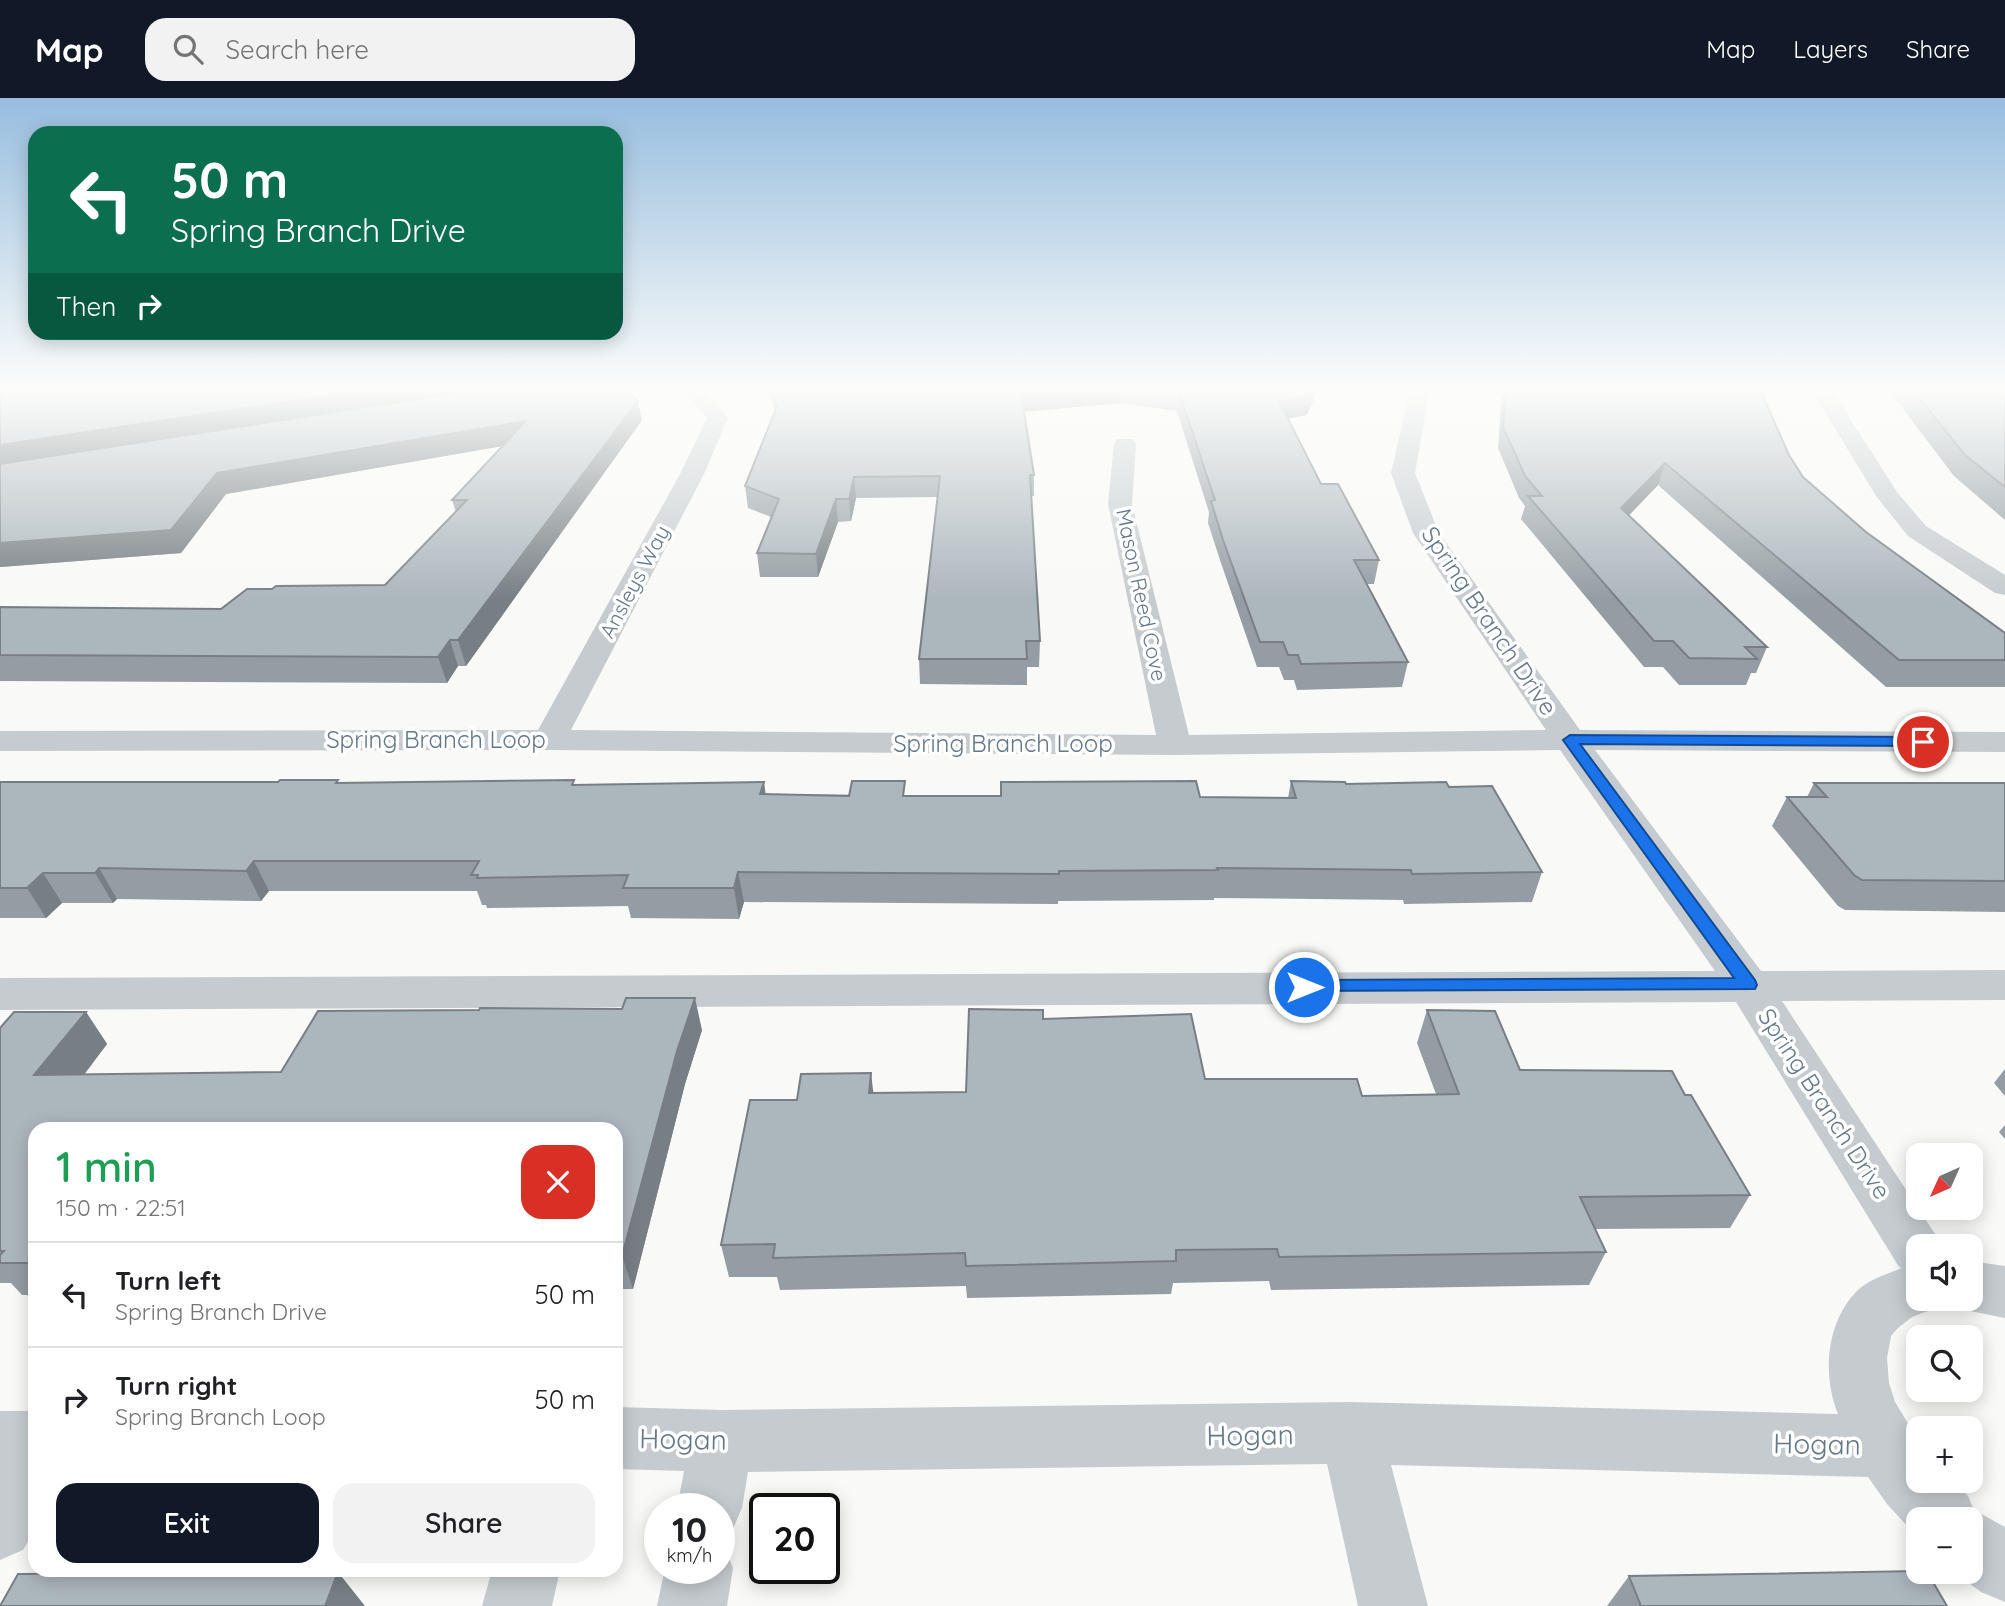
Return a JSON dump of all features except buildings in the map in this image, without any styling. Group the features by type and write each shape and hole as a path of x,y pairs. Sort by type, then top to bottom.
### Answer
{"street":[{"name":"Ansleys Way","path":"549,740 699,459"},
{"name":"Mason Reed Cove","path":"1123,459 1119,504 1175,745"},
{"name":"Spring Branch Drive","path":"1406,459 1403,473 1426,533 1570,740 1748,985 1908,1234"},
{"path":"1865,459 1888,496 1917,531 2005,587"},
{"name":"Spring Branch Loop","path":"0,741 549,740 1175,745 1570,740 2005,742"},
{"path":"0,994 2005,985"},
{"path":"1983,1288 2005,1292"},
{"path":"1906,1291 1898,1293 1870,1315 1857,1349 1861,1394 1884,1446 1932,1507"},
{"path":"1351,1433 1393,1606"},
{"name":"Hogan","path":"623,1438 722,1441 1351,1433 1884,1446"},
{"path":"712,1493 722,1441"},
{"path":"0,1442 28,1442"},
{"path":"0,1527 28,1481"},
{"path":"1983,1552 2005,1568"},
{"path":"517,1606 524,1577"},
{"path":"692,1606 696,1584"}],"route":[{"path":"1304,987 1748,985 1570,740 1923,742"}]}
